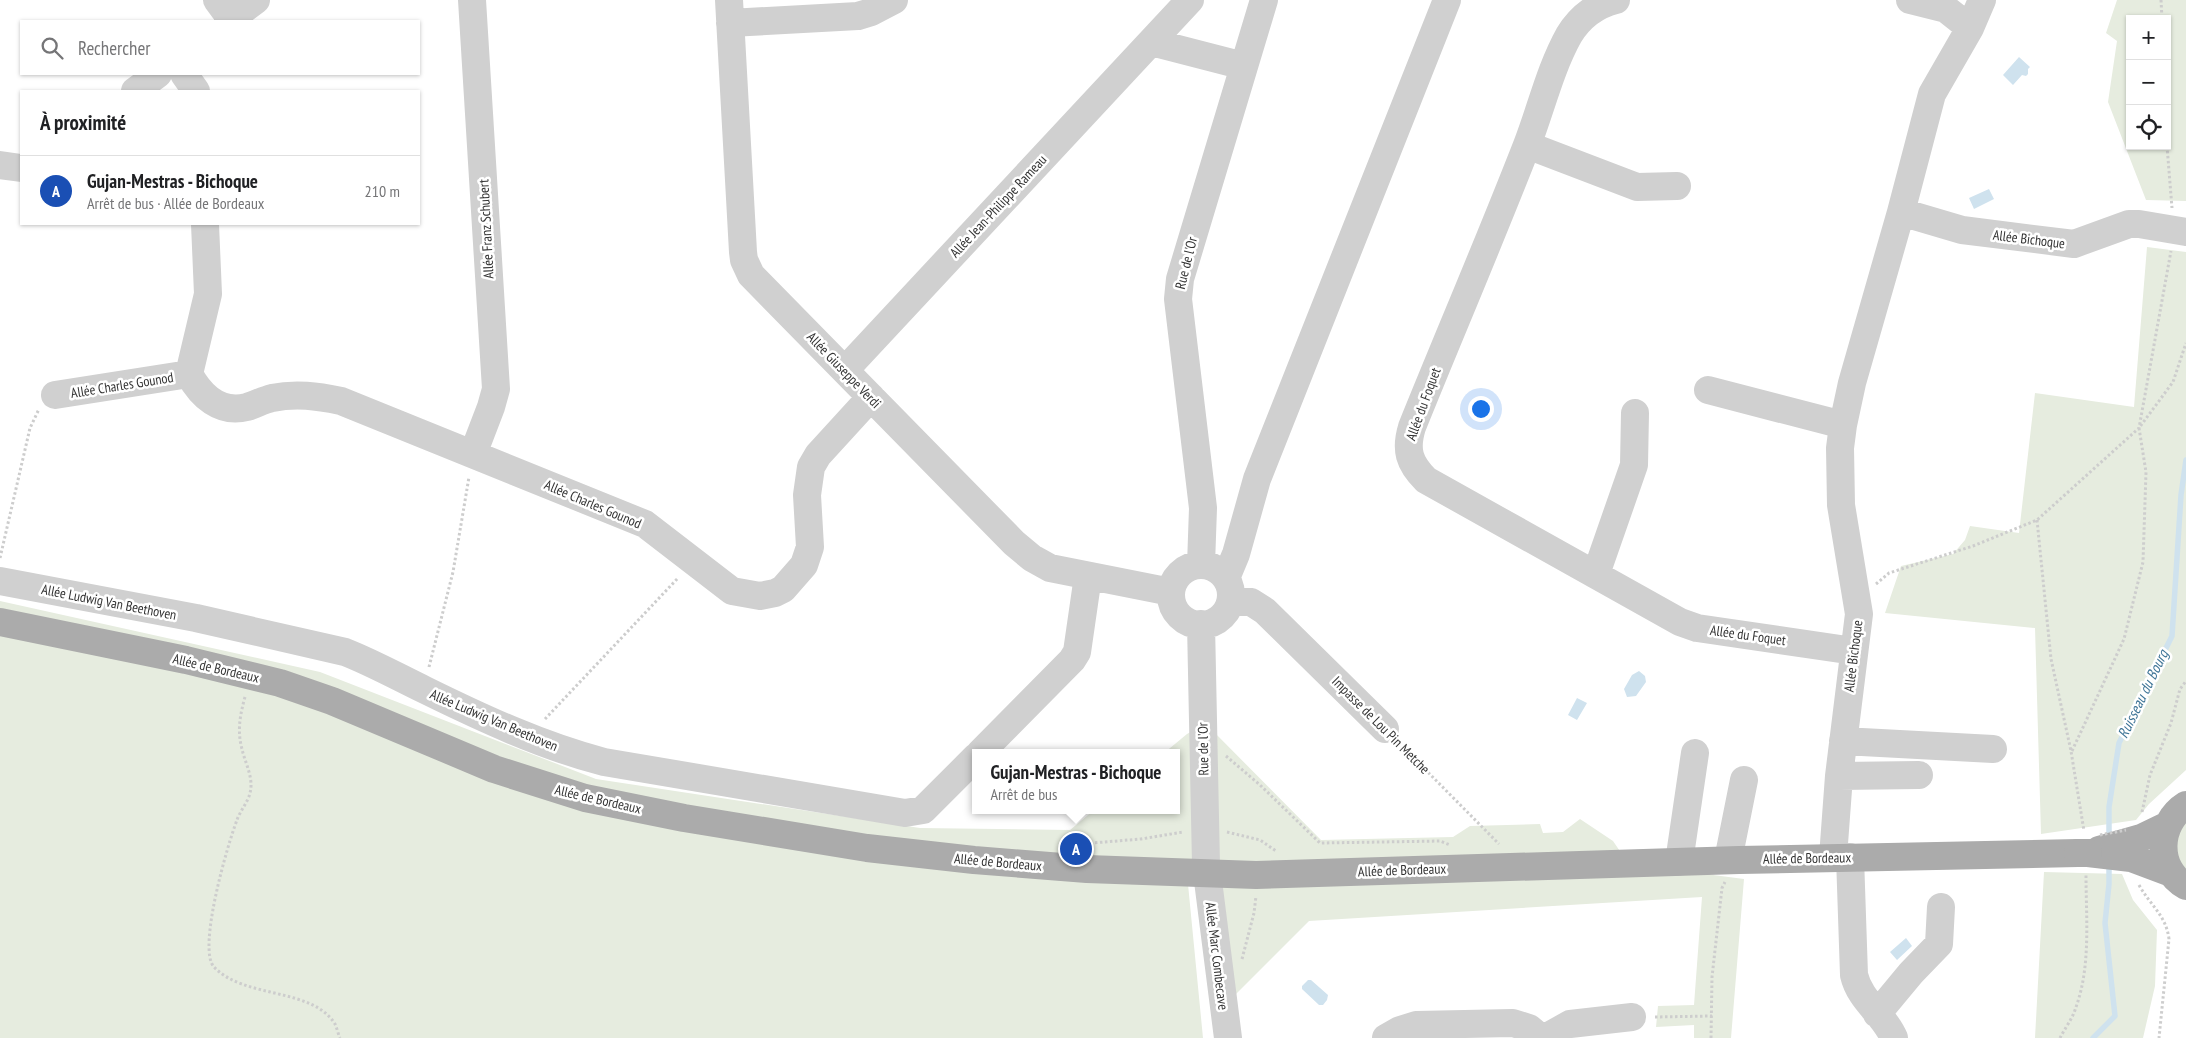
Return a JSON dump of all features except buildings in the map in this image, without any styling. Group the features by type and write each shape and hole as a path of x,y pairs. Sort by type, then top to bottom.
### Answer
{"main road":[{"name":"Allée de Bordeaux","path":"0,622 250,675 332,701 503,772 585,798 625,807 877,849 974,860 1087,869 1256,875 2085,850 2126,843 2182,884"},
{"path":"2182,884 2166,862 2163,849 2168,825 2177,812 2186,805"},
{"path":"2126,843 2168,825"}],"street":[{"path":"225,13 256,0"},
{"name":"Allée Franz Schubert","path":"472,0 496,389 473,454"},
{"path":"730,12 858,16 871,12 894,0"},
{"name":"Allée Jean-Philippe Rameau","path":"845,370 1190,0"},
{"name":"Rue de l'Or","path":"1201,565 1203,508 1178,299 1180,279 1264,0"},
{"path":"1228,589 1215,568 1201,565 1192,566 1178,575 1174,582 1171,592 1173,606 1177,613 1189,622 1201,624 1213,622 1226,612 1228,589 1236,554 1258,479 1447,0"},
{"path":"1910,0 1946,9 1970,28"},
{"name":"Allée Bichoque","path":"1894,1038 1884,1007 1860,992 1854,975 1842,857 1842,756 1858,614 1841,505 1840,448 1852,383 1901,212 1932,94 1970,28 1982,0"},
{"name":"Allée du Foquet","path":"1610,1 1589,12 1569,35 1561,51 1527,145 1412,427 1408,451 1416,469 1426,480 1680,622 1696,628 1854,651"},
{"name":"Allée Giuseppe Verdi","path":"730,12 744,260 751,275 1032,558 1050,568 1171,592"},
{"path":"1151,42 1244,66"},
{"path":"136,90 157,75"},
{"path":"185,75 195,90"},
{"path":"1527,145 1637,187 1677,186"},
{"path":"0,165 20,168"},
{"name":"Allée Bichoque","path":"1901,212 1962,230 2074,244 2129,224 2180,231"},
{"name":"Allée Charles Gounod","path":"205,225 208,294 189,374 196,388 206,398 221,407 234,409 247,407 271,398 312,395 341,401 645,524 732,591 760,596 783,589 804,565 810,547 807,495 811,467 818,455 871,397"},
{"name":"Allée Charles Gounod","path":"55,395 189,374"},
{"path":"1708,390 1843,425"},
{"path":"1596,574 1634,465 1635,414"},
{"path":"984,749 1072,660 1076,652 1088,576"},
{"name":"Allée Ludwig Van Beethoven","path":"0,581 196,618 346,652 533,738 604,762 905,813 922,810 972,761"},
{"name":"Impasse de Lou Pin Metche","path":"1228,589 1265,611 1385,729"},
{"name":"Rue de l'Or","path":"1201,624 1207,874"},
{"path":"1842,756 1992,749"},
{"path":"1679,862 1694,753"},
{"path":"1842,756 1964,761"},
{"path":"1842,756 1919,775"},
{"path":"1733,860 1744,780"},
{"name":"Allée Marc Combecave","path":"1207,874 1228,1038"},
{"path":"1884,1007 1911,973 1939,944 1941,907"},
{"path":"1884,1007 1927,985"},
{"path":"1545,1038 1570,1024 1632,1017"},
{"path":"1386,1038 1400,1030 1416,1025 1513,1023 1529,1028 1541,1038"}],"path":[{"path":"2161,0 2162,15"},
{"path":"2071,751 2124,639 2143,562 2146,472 2139,428 2180,231 2168,150"},
{"path":"1856,600 1889,573 1973,546 2038,520 2139,428 2172,382 2186,343"},
{"path":"0,558 30,428 42,403 55,395"},
{"path":"424,689 452,572 473,454"},
{"path":"2038,520 2051,659 2071,751 2085,850 2085,954 2082,983 2076,1007 2060,1038"},
{"path":"533,738 537,727 694,562"},
{"path":"250,675 238,725 242,749 250,772 250,793 237,820 214,903 208,943 212,965 227,978 258,990 306,1002 324,1013 335,1024 340,1038"},
{"path":"2180,689 2186,691"},
{"name":"Impasse de Lou Pin Metche","path":"1385,729 1522,867"},
{"path":"1203,736 1260,785 1320,843 1440,841 1452,848"},
{"path":"2085,850 2126,843"},
{"path":"1711,1038 1712,976 1722,888 1733,860"},
{"path":"1240,966 1254,913 1256,894"},
{"path":"1632,1017 1712,1016"}],"shaded area":[{"path":"2117,0 2186,0 2186,201 2146,200 2127,150 2171,150 2171,15 2126,15 2126,148 2108,102 2117,41 2106,33"},
{"path":"2147,247 2186,252 2186,770 2149,804 2136,820 2041,834 2035,628 1885,613 1901,566 1953,554 1965,540 1970,526 2019,533 2035,393 2134,407"},
{"path":"0,601 320,672 596,779 920,828 1070,830 1089,814 1180,814 1180,749 1169,749 1187,734 1203,725 1210,728 1321,840 1453,837 1470,826 1540,824 1543,833 1563,832 1580,819 1613,841 1628,863 1187,874 1203,1038 0,1038"},
{"path":"2186,817 2186,877 2174,862 2174,832"},
{"path":"1690,872 1744,879 1731,1038 1694,1038 1694,1025 1656,1027 1658,1006 1694,1005 1702,897 1309,921 1233,997 1218,884"},
{"path":"2044,872 2122,874 2133,900 2157,930 2155,986 2143,1038 2035,1038"}],"water":[{"path":"2019,57 2030,67 2028,74 2026,76 2022,75 2013,85 2003,75"},
{"path":"1989,189 1994,199 1974,209 1969,198"},
{"path":"1639,671 1645,676 1646,682 1636,696 1627,697 1624,689 1632,675"},
{"path":"1577,698 1587,703 1577,720 1568,715"},
{"path":"1906,938 1912,946 1897,960 1890,952"},
{"path":"1308,980 1311,980 1328,995 1323,1005 1319,1005 1302,989 1302,986"}],"waterway":[{"name":"Ruisseau du Bourg","path":"2109,839 2109,807 2119,743 2172,636 2181,495 2186,460"},
{"name":"Ruisseau du Bourg","path":"2093,1038 2115,1016 2105,923 2109,863"}],"place":[{"name":"Gujan-Mestras - Bichoque","path":"1076,849"}]}
